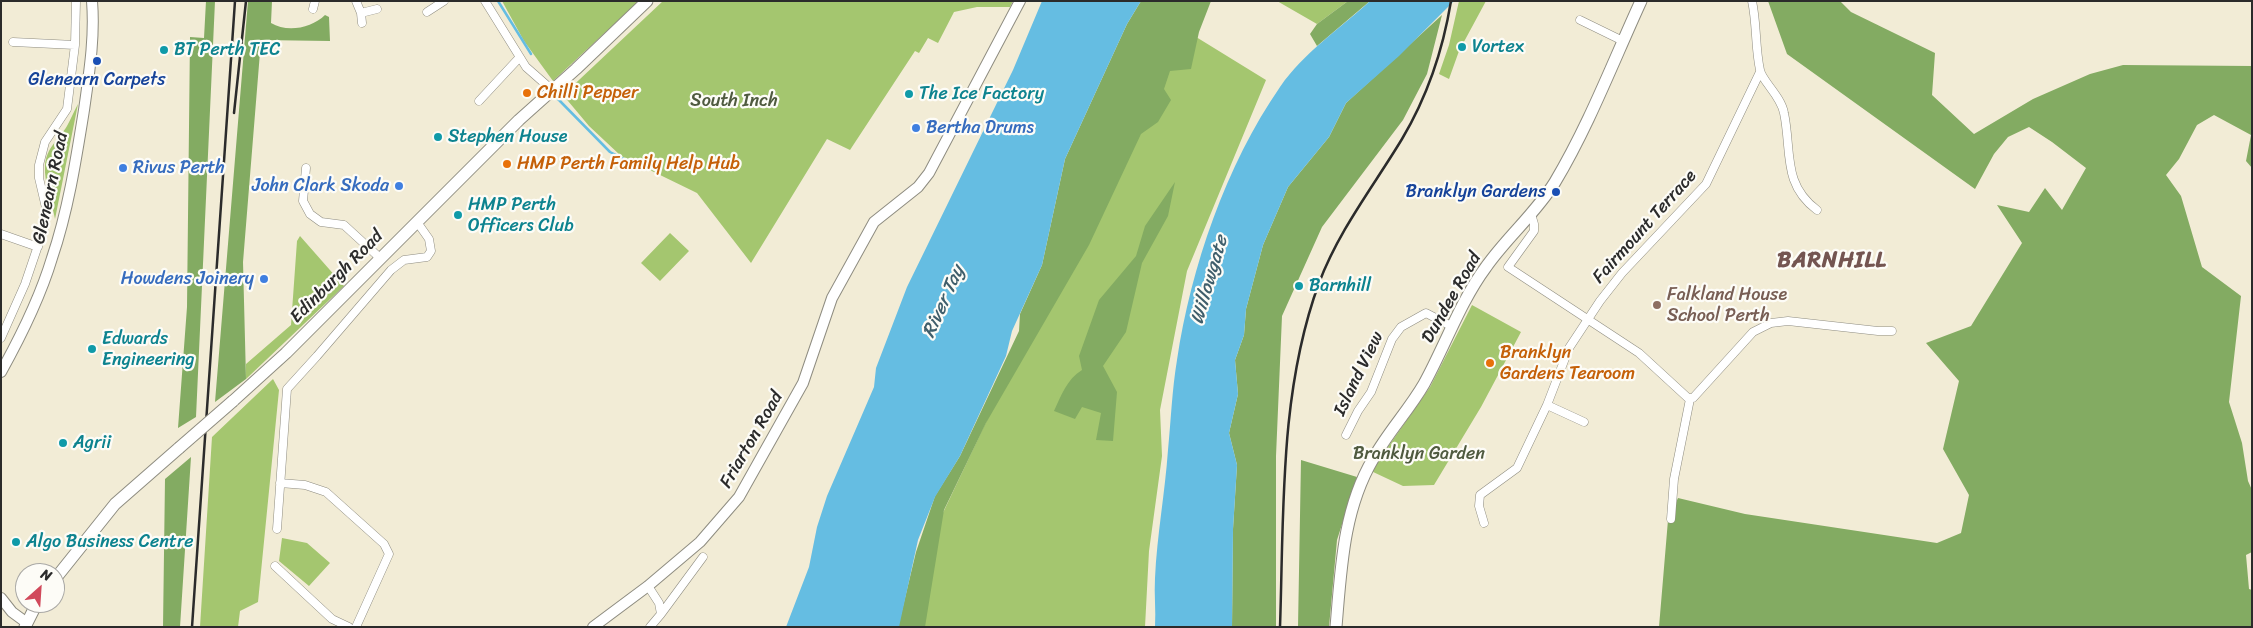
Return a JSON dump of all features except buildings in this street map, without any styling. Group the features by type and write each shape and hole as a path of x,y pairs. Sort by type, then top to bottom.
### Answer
{"main road":[{"name":"Edinburgh Road","path":"65,566 115,504 286,353 552,89 576,69 647,1"},
{"name":"Dundee Road","path":"1336,627 1344,542 1350,515 1362,480 1383,443 1423,385 1486,267 1554,184 1575,147 1640,1"},
{"path":"26,625 32,613"}],"street":[{"name":"Glenearn Road","path":"1,338 25,284 38,247 47,212 39,178 39,165 45,142 67,109 76,46 76,1"},
{"name":"Glenearn Road","path":"1,372 36,303 64,218 87,89 94,26 92,1"},
{"path":"356,1 361,13 362,23"},
{"path":"427,12 444,1"},
{"path":"485,1 519,58 526,67 552,89"},
{"name":"Friarton Road","path":"593,627 648,586 700,542 739,497 803,383 832,298 874,222 918,188 929,173 1020,1"},
{"path":"1752,1 1756,17 1760,72 1775,90 1784,111 1792,178 1806,201 1817,210"},
{"path":"361,13 377,9"},
{"path":"1580,20 1623,41"},
{"path":"13,42 76,46"},
{"path":"479,101 519,58"},
{"name":"Fairmount Terrace","path":"1484,523 1479,506 1480,495 1517,468 1547,405 1569,348 1587,320 1622,274 1706,184 1760,72"},
{"path":"306,168 303,201 310,214 321,222 344,225 380,258"},
{"path":"1531,214 1534,231 1508,267 1640,353 1690,399"},
{"path":"277,529 287,389 391,270 404,260 427,257 431,251 430,241 417,222"},
{"path":"1,234 38,247"},
{"name":"Island View","path":"1346,435 1358,411 1371,392 1392,339 1401,327 1426,313 1453,327"},
{"path":"1671,520 1674,479 1690,399 1753,332 1771,323 1788,321 1892,331"},
{"path":"1547,405 1584,422"},
{"path":"280,483 305,485 326,492 384,544 388,554 356,627"},
{"path":"650,627 703,557"},
{"path":"275,566 332,619 350,627"},
{"path":"648,586 659,603 661,614"},
{"path":"1,598 26,625"}],"green space":[{"path":"206,1 215,1 196,417 178,428 187,307 190,37 204,38"},
{"path":"248,1 272,1 271,23 284,28 306,26 325,15 329,17 330,41 261,40 243,262 246,379 215,402"},
{"path":"502,1 639,1 553,81 524,41"},
{"name":"South Inch","path":"663,1 1013,1 1010,7 977,7 954,12 938,43 928,38 919,53 915,51 850,150 827,139 751,263 697,193 621,156 589,126 563,95"},
{"path":"1141,1 1211,1 1199,32 1191,69 1170,71 1164,89 1171,100 1158,122 1141,134 1089,245 986,423 944,510 925,627 898,627 916,552 935,496 960,456 1019,331 1020,314 1042,265 1065,159 1127,24"},
{"path":"1277,1 1348,1 1317,24"},
{"path":"1348,1 1370,1 1317,46 1310,34 1317,24"},
{"path":"1459,1 1486,1 1459,51 1449,79 1439,74 1449,45"},
{"path":"1768,1 1840,1 1851,12 1935,53 1932,95 1974,134 2033,99 2090,74 2123,65 2252,66 2252,168 2246,161 2251,135 2214,115 2197,125 2179,159 2166,175 2181,196 2202,267 2241,296 2229,402 2242,443 2248,481 2252,490 2252,552 2246,555 2249,589 2252,590 2252,627 1659,627 1668,520 1678,498 1745,514 1937,543 1961,533 1969,495 1943,449 1959,381 1926,343 1971,326 2022,243 1997,205 2029,212 2045,188 2062,210 2086,168 2029,127 2008,137 1994,154 1975,189 1787,54"},
{"path":"1442,15 1427,74 1403,120 1322,227 1282,316 1276,456 1276,627 1232,627 1233,529 1237,465 1229,433 1238,394 1235,360 1244,335 1246,309 1263,245 1288,187 1329,137 1346,103"},
{"path":"1175,24 1266,80 1187,271 1160,410 1162,456 1149,551 1145,627 916,627 922,557"},
{"path":"78,104 55,219 46,179 46,160 50,149 67,126"},
{"path":"1175,182 1168,216 1142,263 1126,332 1103,366 1117,392 1113,441 1096,440 1101,413 1082,407 1075,419 1054,411 1068,383 1082,370 1079,356 1099,300 1136,256 1145,226"},
{"path":"670,233 689,251 660,281 641,263"},
{"path":"300,236 344,286 246,379 246,364 291,325 297,241"},
{"name":"Branklyn Garden","path":"1472,305 1521,332 1481,407 1434,485 1403,486 1371,471 1430,387"},
{"path":"273,379 279,390 258,602 240,611 238,627 200,627 212,437"},
{"path":"191,457 180,627 163,627 165,479"},
{"path":"1301,460 1357,477 1337,540 1329,627 1298,627"},
{"path":"282,538 307,543 330,563 309,586 279,561"}],"water":[{"name":"River Tay","path":"1042,1 1141,1 1127,24 1065,159 1042,265 1012,331 1006,356 960,456 935,497 918,540 899,627 786,627 809,567 817,527 827,496 874,387 876,368 907,287 1013,70"},
{"name":"Willowgate","path":"1370,1 1454,1 1399,56 1346,103 1329,137 1288,187 1263,245 1246,309 1244,335 1235,360 1238,394 1229,433 1237,465 1233,529 1232,627 1155,627 1156,562 1175,371 1191,289 1214,218 1227,183 1243,149 1280,87 1311,52"}],"waterway":[{"path":"498,1 531,54"},
{"path":"557,98 610,152 642,168"}],"railway":[{"path":"192,627 235,1"},
{"path":"234,113 246,1"},
{"path":"1280,627 1286,453 1290,410 1306,324 1319,283 1336,245 1402,139 1419,107 1439,55 1451,1"}],"place":[{"name":"Vortex","path":"1462,47"},
{"name":"BT Perth TEC","path":"164,50"},
{"name":"Glenearn Carpets","path":"97,61"},
{"name":"Chilli Pepper","path":"527,93"},
{"name":"The Ice Factory","path":"909,94"},
{"name":"Bertha Drums","path":"916,128"},
{"name":"Stephen House","path":"438,137"},
{"name":"HMP Perth Family Help Hub","path":"507,164"},
{"name":"Rivus Perth","path":"123,168"},
{"name":"John Clark Skoda","path":"399,186"},
{"name":"Branklyn Gardens","path":"1556,192"},
{"name":"HMP Perth Officers Club","path":"458,215"},
{"name":"Howdens Joinery","path":"264,279"},
{"name":"Barnhill","path":"1299,286"},
{"name":"Falkland House School Perth","path":"1657,305"},
{"name":"Edwards Engineering","path":"92,349"},
{"name":"Branklyn Gardens Tearoom","path":"1490,363"},
{"name":"Agrii","path":"63,443"},
{"name":"Algo Business Centre","path":"16,542"}],"district":[{"name":"BARNHILL","path":"1832,261"}]}
